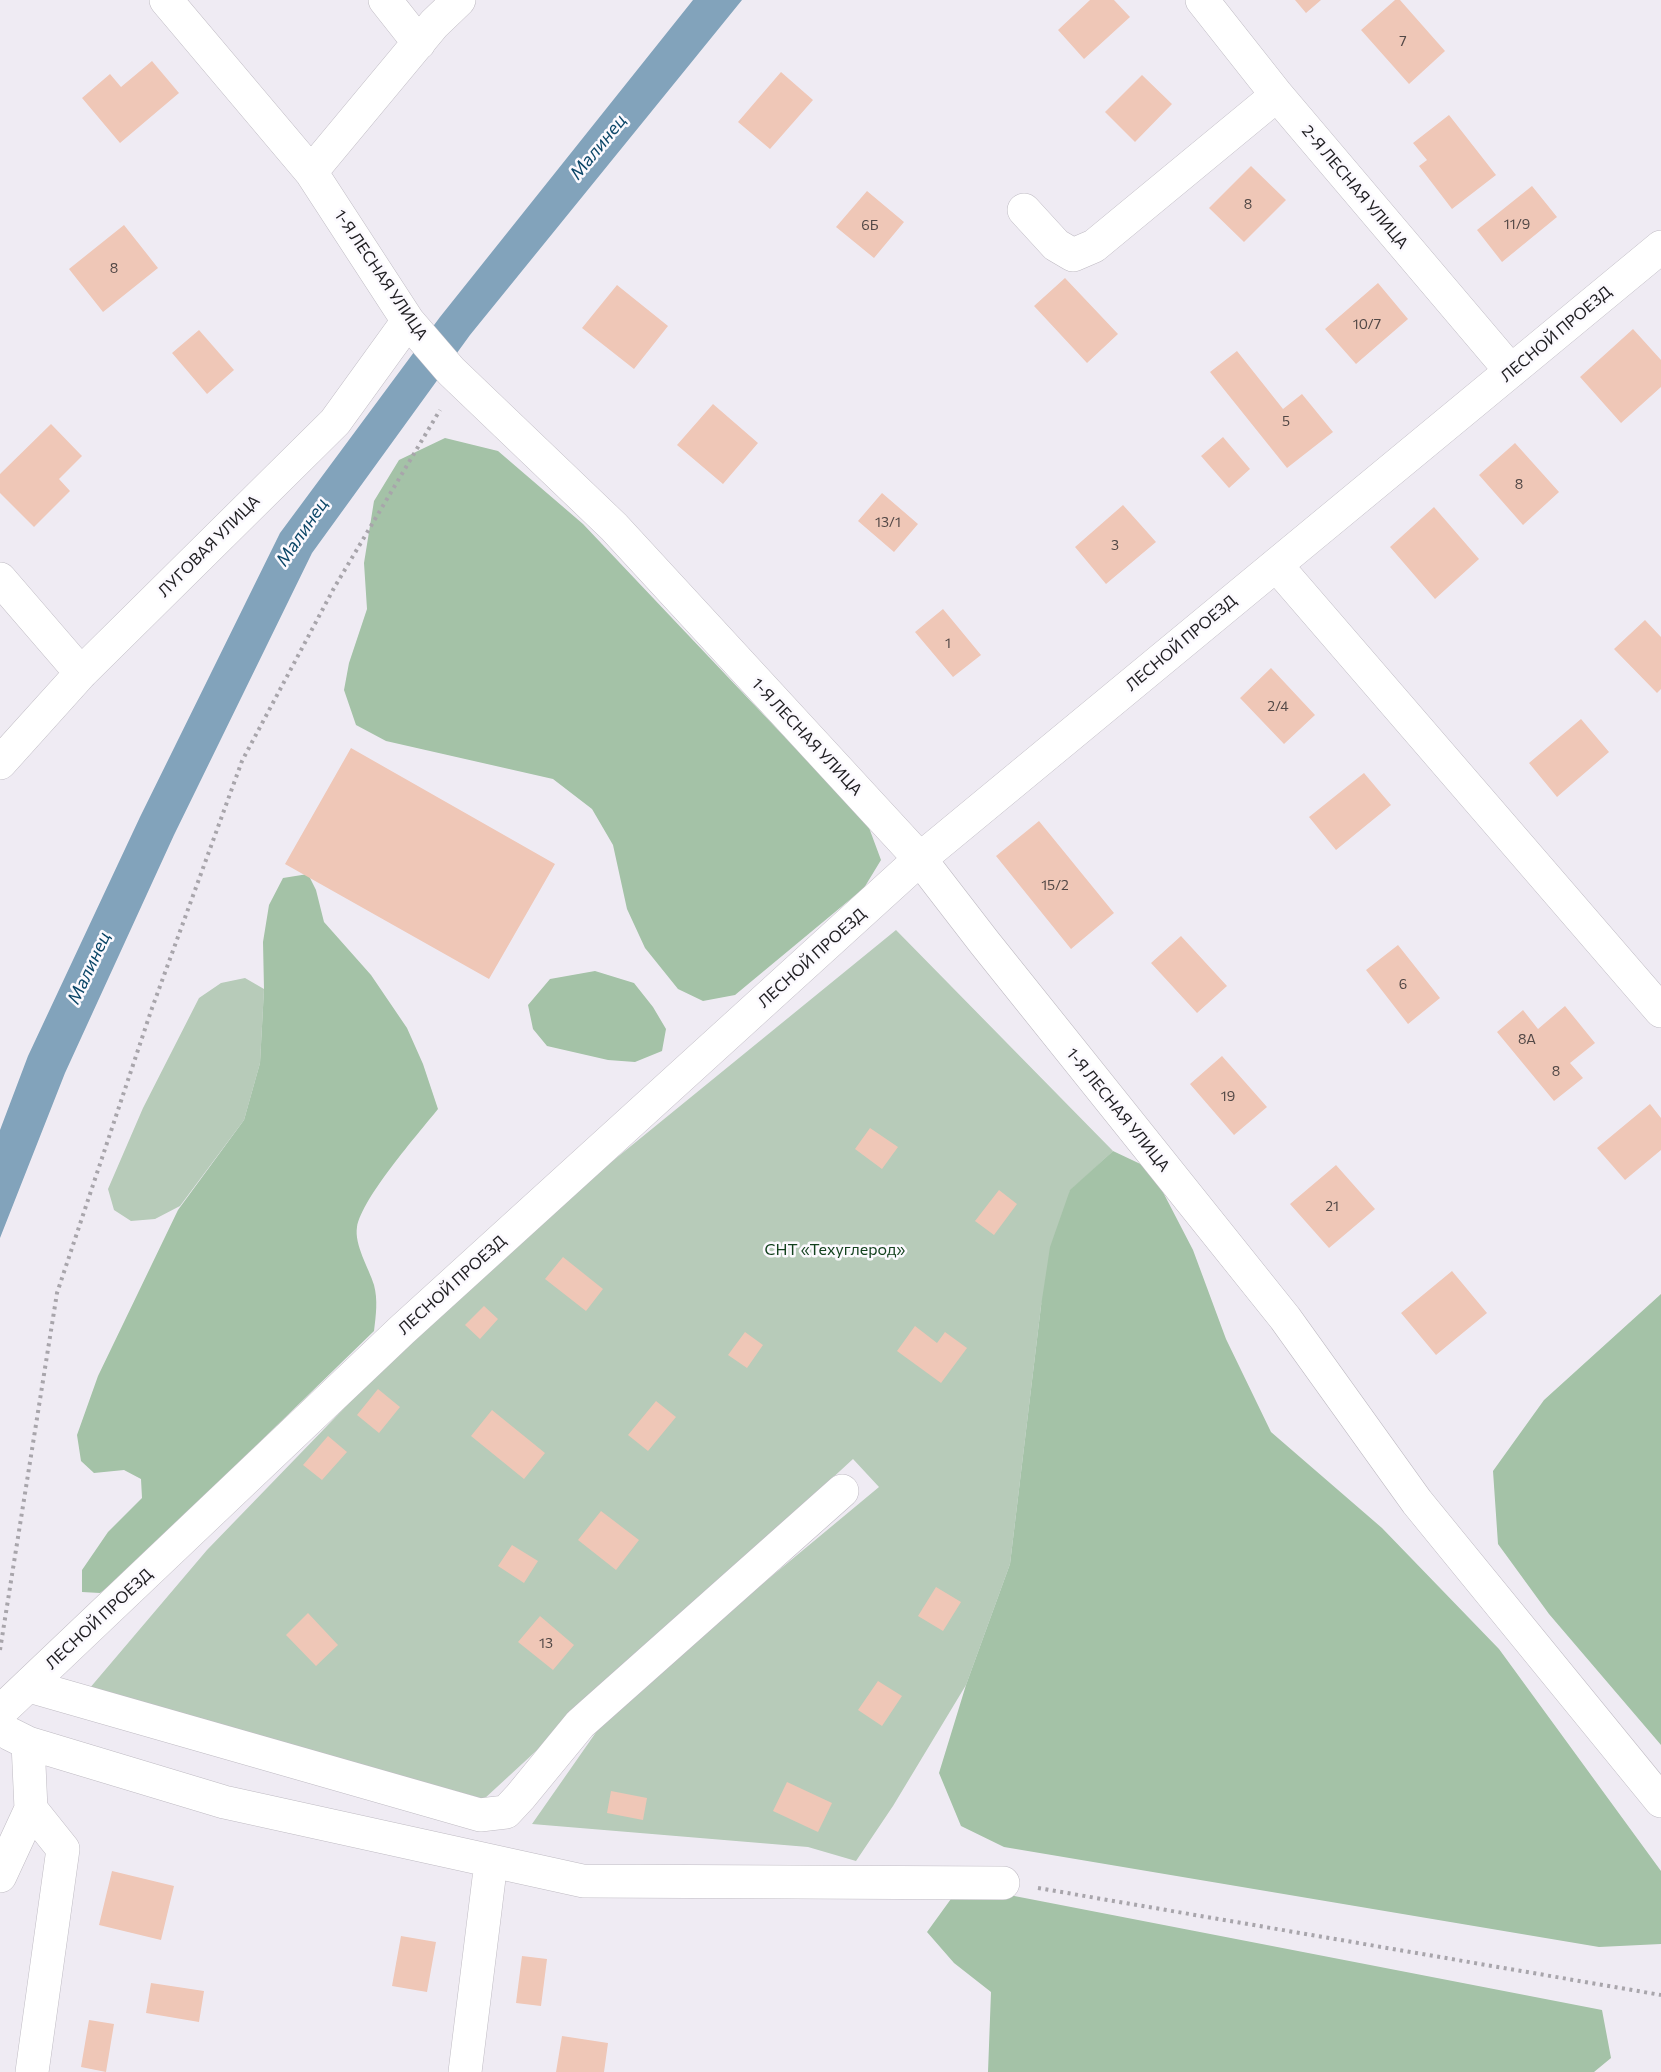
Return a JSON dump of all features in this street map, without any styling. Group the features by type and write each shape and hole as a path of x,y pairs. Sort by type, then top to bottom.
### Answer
{"street":[{"name":"1-Я ЛЕСНАЯ УЛИЦА","path":"166,0 311,172 414,328 455,375 614,527 920,859 1285,1318 1417,1502 1661,1801"},
{"path":"385,0 419,43"},
{"path":"311,172 434,24 459,0"},
{"name":"2-Я ЛЕСНАЯ УЛИЦА","path":"1202,0 1277,95 1511,371"},
{"path":"1024,210 1056,245 1073,255 1094,246 1277,95"},
{"name":"ЛЕСНОЙ ПРОЕЗД","path":"0,1712 402,1330 920,859 1661,247"},
{"name":"ЛУГОВАЯ УЛИЦА","path":"0,763 81,673 335,422 414,328"},
{"path":"1275,565 1661,1011"},
{"path":"0,579 81,673"},
{"path":"29,1686 480,1815 506,1812 580,1724 842,1491"},
{"path":"14,1736 32,1809 63,1849 32,2072"},
{"path":"14,1736 224,1802 583,1881 1003,1882"},
{"path":"0,1876 32,1809"},
{"path":"465,2072 491,1862"}],"path":[{"path":"0,1650 57,1293 159,989 242,761 334,588 455,375"},
{"path":"1003,1882 1661,1995"}],"green space":[{"path":"445,438 498,451 583,524 868,825 881,860 864,888 735,995 703,1001 678,989 645,948 627,909 613,845 592,809 553,779 386,741 356,725 344,690 349,663 367,609 364,563 374,501 399,460"},
{"path":"308,874 316,890 324,922 371,975 407,1028 423,1064 438,1109 369,1200 357,1227 360,1249 375,1291 374,1331 121,1577 100,1593 82,1592 82,1570 108,1532 142,1498 141,1479 124,1470 94,1473 81,1461 77,1435 98,1376 178,1210 244,1120 260,1063 264,989 263,942 269,905 283,878"},
{"name":"СНТ «Техуглерод»","path":"896,930 1113,1151 1070,1191 1041,1306 1010,1564 966,1685 893,1806 856,1861 808,1847 532,1824 613,1708 879,1487 853,1459 484,1799 89,1689 207,1550 415,1335 577,1190"},
{"path":"595,971 634,983 653,1007 666,1029 662,1051 635,1062 608,1060 547,1046 533,1029 528,1005 550,979"},
{"path":"245,978 264,989 260,1063 244,1120 180,1206 155,1219 131,1221 114,1210 108,1189 143,1108 199,998 221,983"},
{"path":"1113,1151 1151,1169 1193,1250 1226,1339 1271,1432 1382,1528 1499,1649 1661,1871 1661,1944 1599,1947 1004,1847 961,1826 939,1773 966,1685 1010,1564 1050,1247 1070,1190"},
{"path":"1661,1294 1661,1745 1549,1614 1498,1544 1493,1471 1544,1400"},
{"path":"956,1892 1004,1894 1602,2010 1611,2058 1594,2072 988,2072 991,1992 954,1963 927,1932"}],"water":[{"name":"Малинец","path":"693,0 742,0 470,335 312,553 174,835 65,1073 0,1238 0,1130 28,1056 140,817 280,533 440,317"}],"building":[{"path":"1090,0 1114,0 1130,17 1084,59 1058,30"},
{"path":"1295,0 1321,0 1306,13"},
{"path":"1395,0 1400,0 1445,51 1409,84 1361,30"},
{"path":"152,61 179,93 120,143 82,98 110,74 121,87"},
{"path":"781,72 813,100 770,149 738,122"},
{"path":"1142,75 1172,104 1135,142 1105,112"},
{"path":"1449,115 1496,175 1452,209 1419,166 1427,160 1413,143"},
{"path":"1251,166 1286,200 1244,242 1209,208"},
{"path":"1532,186 1557,217 1502,262 1477,230"},
{"path":"867,191 904,222 874,258 836,227"},
{"path":"124,225 158,268 103,312 69,269"},
{"path":"1065,278 1118,334 1087,363 1034,306"},
{"path":"1378,283 1408,319 1356,364 1325,329"},
{"path":"617,285 668,326 634,369 582,328"},
{"path":"1633,329 1661,360 1661,387 1621,423 1580,377"},
{"path":"199,330 234,370 207,394 172,353"},
{"path":"1237,351 1283,409 1302,394 1333,432 1287,468 1210,372"},
{"path":"713,404 758,443 723,484 677,445"},
{"path":"51,424 82,456 59,479 70,491 34,527 0,493 0,474"},
{"path":"1223,437 1250,469 1229,488 1201,456"},
{"path":"1515,443 1559,492 1523,525 1479,475"},
{"path":"882,493 918,524 894,552 858,521"},
{"path":"1123,505 1156,542 1106,584 1075,547"},
{"path":"1434,507 1479,559 1435,599 1390,547"},
{"path":"943,609 981,655 953,677 915,632"},
{"path":"1645,620 1661,637 1661,689 1657,693 1614,649"},
{"path":"1271,668 1315,715 1284,744 1240,698"},
{"path":"1581,719 1609,752 1557,797 1529,763"},
{"path":"351,748 555,864 489,979 285,864"},
{"path":"1364,773 1391,805 1336,850 1309,817"},
{"path":"1039,821 1114,913 1071,949 996,856"},
{"path":"1181,936 1227,986 1197,1013 1151,963"},
{"path":"1398,945 1440,998 1408,1024 1366,970"},
{"path":"1565,1006 1595,1043 1570,1063 1583,1078 1554,1101 1497,1032 1523,1010 1538,1029"},
{"path":"1222,1056 1267,1107 1234,1135 1190,1084"},
{"path":"1650,1104 1661,1118 1661,1150 1625,1180 1597,1148"},
{"path":"870,1128 898,1147 882,1169 855,1149"},
{"path":"1336,1165 1375,1209 1329,1248 1290,1204"},
{"path":"999,1190 1017,1204 994,1235 975,1221"},
{"path":"563,1257 603,1289 586,1311 545,1279"},
{"path":"1452,1271 1487,1313 1436,1355 1401,1313"},
{"path":"484,1306 498,1319 480,1339 465,1325"},
{"path":"915,1326 937,1343 945,1332 967,1348 941,1383 897,1351"},
{"path":"745,1332 763,1345 747,1368 728,1355"},
{"path":"378,1389 400,1407 379,1433 357,1415"},
{"path":"656,1401 676,1417 648,1451 628,1435"},
{"path":"492,1410 545,1453 524,1479 471,1436"},
{"path":"328,1436 347,1452 322,1480 303,1465"},
{"path":"601,1511 639,1540 616,1570 578,1540"},
{"path":"512,1545 538,1561 524,1583 498,1566"},
{"path":"936,1587 961,1602 943,1631 918,1616"},
{"path":"308,1613 338,1645 316,1666 286,1635"},
{"path":"540,1616 574,1645 553,1670 518,1642"},
{"path":"878,1681 902,1696 882,1726 858,1710"},
{"path":"787,1782 832,1803 818,1832 773,1811"},
{"path":"611,1791 647,1798 643,1820 607,1813"},
{"path":"112,1871 174,1886 161,1940 99,1925"},
{"path":"401,1936 436,1942 427,1992 392,1986"},
{"path":"522,1956 547,1959 541,2006 516,2003"},
{"path":"151,1983 204,1991 199,2022 146,2013"},
{"path":"89,2020 114,2024 106,2072 81,2067"},
{"path":"562,2036 608,2043 604,2072 556,2072"}]}
